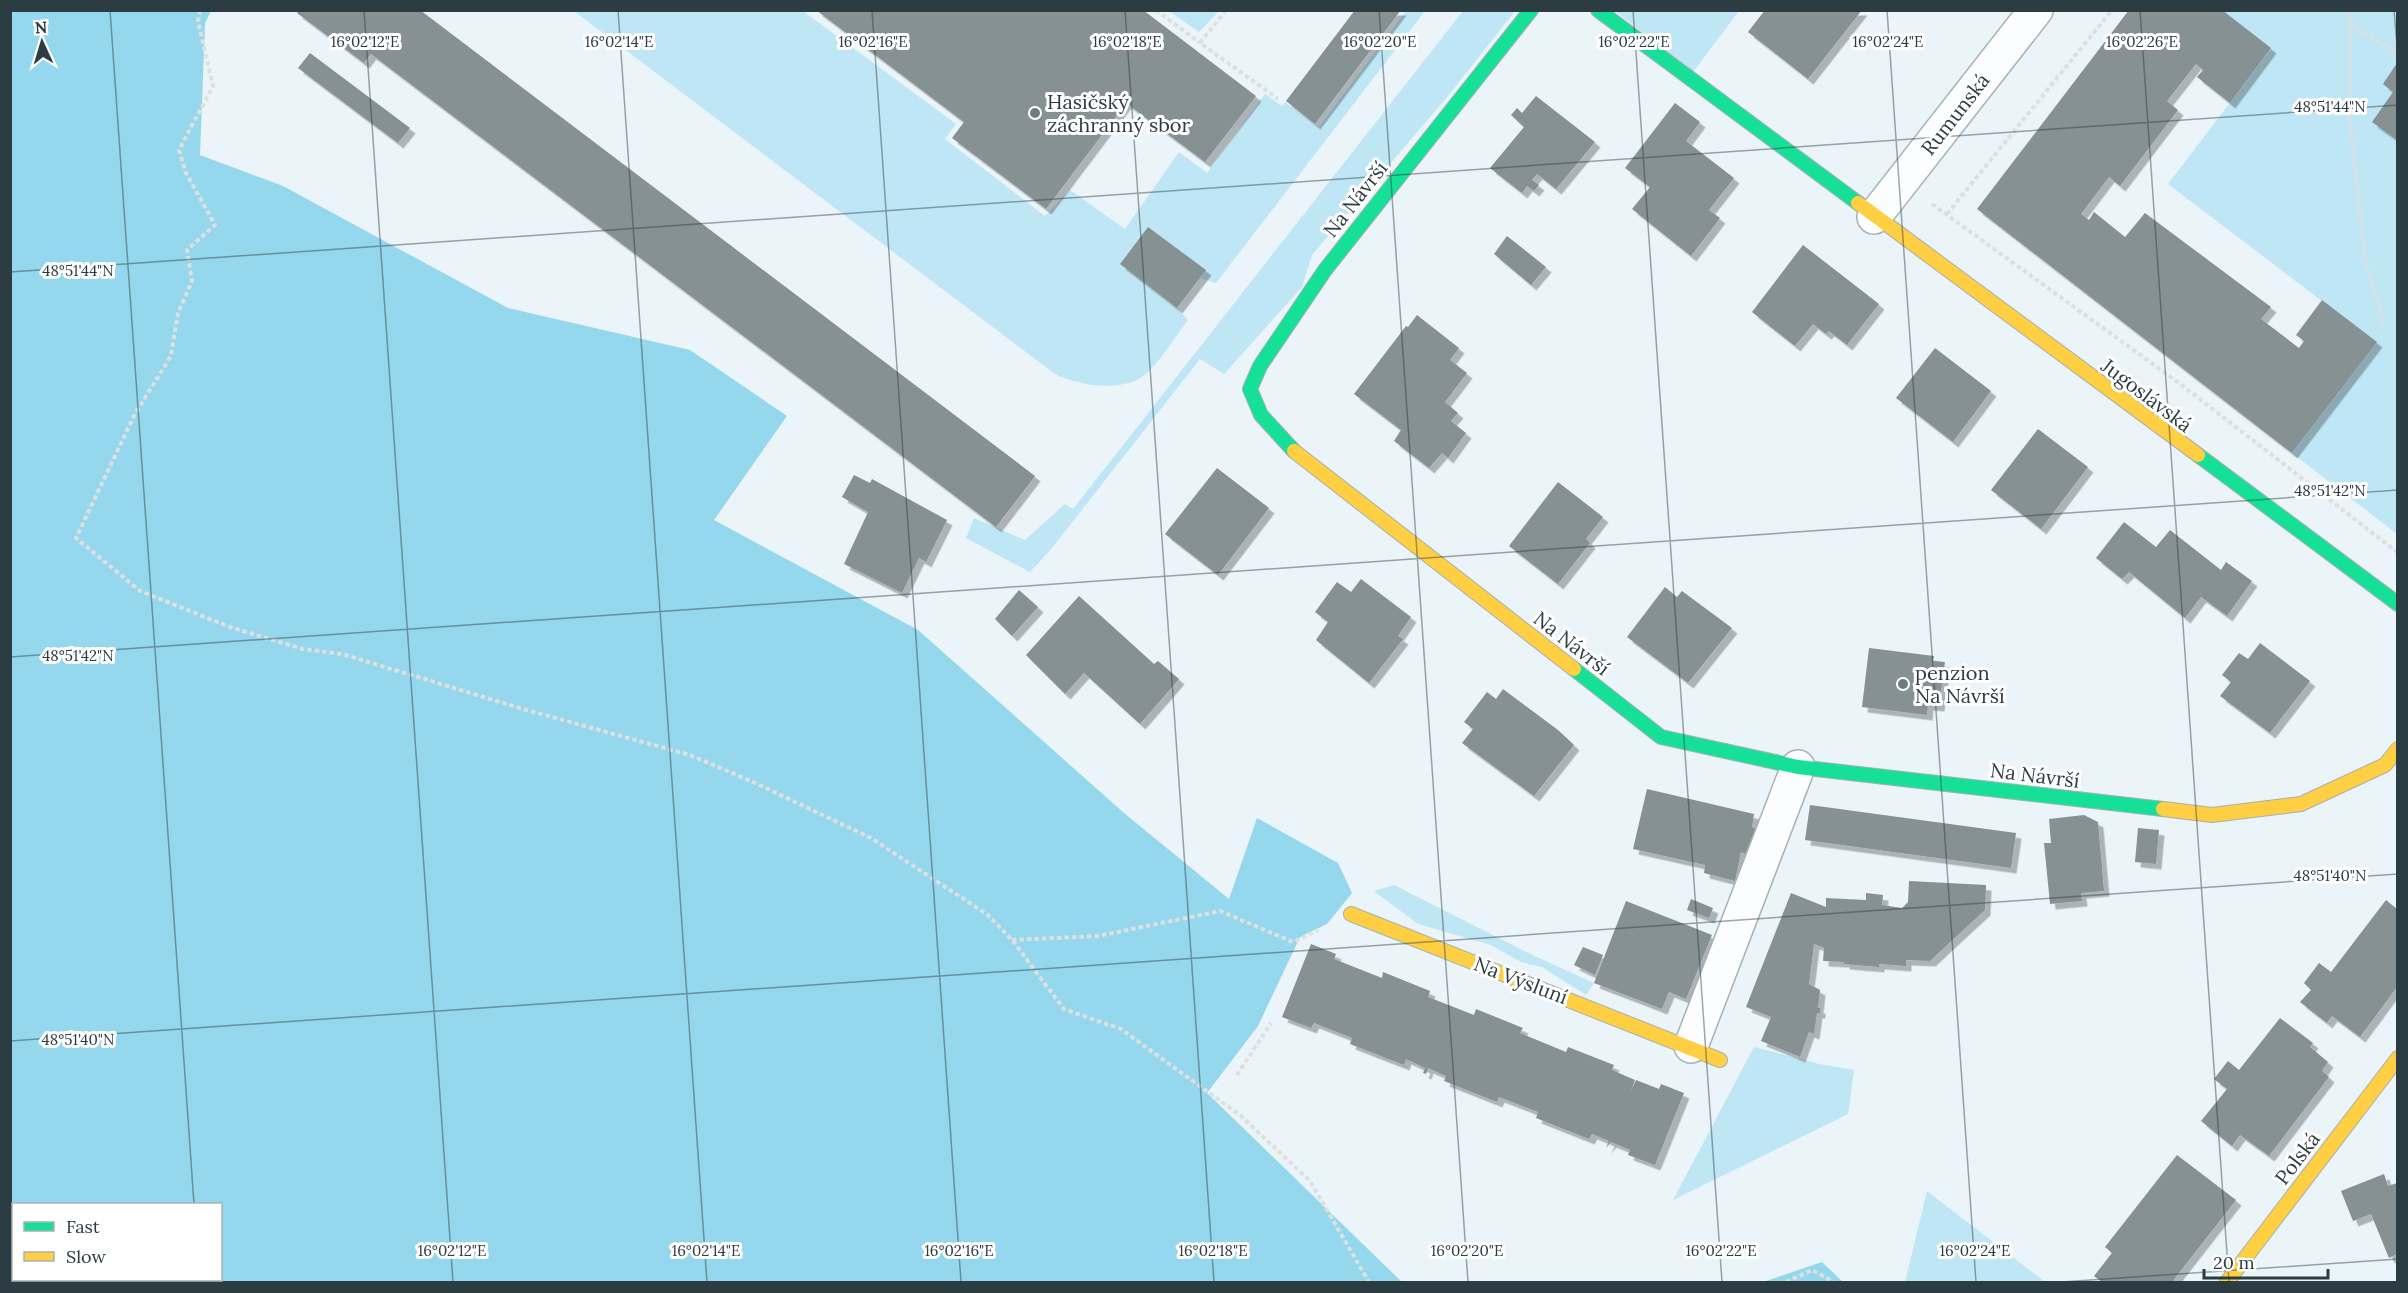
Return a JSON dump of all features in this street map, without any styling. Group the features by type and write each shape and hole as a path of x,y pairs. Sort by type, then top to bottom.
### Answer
{"street":[{"name":"Na Návrší","path":"1532,10 1325,270 1260,366 1250,389 1261,415 1286,445 1661,737 1798,767 2212,815 2301,804 2385,765 2397,749"},
{"path":"1598,10 1874,217"},
{"name":"Rumunská","path":"1874,217 2036,10"},
{"name":"Jugoslávská","path":"1874,217 2397,604"},
{"path":"1690,1046 1798,767"},
{"name":"Na Výsluní","path":"1351,914 1690,1046 1720,1060"},
{"name":"Polská","path":"2228,1282 2397,1058"}],"path":[{"path":"200,10 198,21 213,86 179,150 186,173 215,225 187,250 192,281 178,313 171,356 135,414 76,538 140,591 230,627 303,649 342,654 523,709 690,755 751,780 871,838 988,915 1012,940 1064,1009 1121,1029 1241,1116 1310,1181 1369,1282"},
{"path":"1156,10 1278,99"},
{"path":"1200,43 1226,10"},
{"path":"1947,214 2112,10"},
{"path":"2350,10 2351,135 2365,258 2384,327"},
{"path":"2350,24 2397,53"},
{"path":"1901,183 2179,383 2397,552"},
{"path":"1012,940 1098,936 1220,911 1293,942 1351,914"},
{"path":"1237,1075 1271,1023"},
{"path":"1789,1282 1812,1270 1834,1282"}],"shaded area":[{"path":"10,11 211,11 205,23 200,155 283,186 508,308 690,350 787,416 714,520 918,630 1124,813 1229,899 1257,818 1338,863 1352,893 1327,924 1300,937 1258,1026 1207,1093 1402,1282 11,1282"},
{"path":"574,11 803,11 956,124 945,139 1045,216 1070,190 1125,229 1179,152 1207,173 1265,94 1282,106 1285,102 1319,127 1406,11 1425,11 1216,283 1200,278 1205,270 1148,227 1120,264 1177,308 1188,320 1164,353 1139,379 1128,383 1102,386 1077,382 1055,374"},
{"path":"1169,11 1219,11 1199,32"},
{"path":"1463,11 1515,11 1448,96 1312,255 1302,287 1224,374 1200,359 1052,548 1030,572 966,538 974,518 1025,540 1065,504 1073,509"},
{"path":"1615,11 1739,11 1693,72"},
{"path":"2222,11 2397,11 2397,534 2292,453 2376,342 2168,184 2271,49"},
{"path":"1394,885 1528,953 1594,983 1586,995 1542,967 1521,962 1491,945 1418,924 1374,891"},
{"path":"1754,1047 1819,1064 1854,1070 1848,1114 1673,1200"},
{"path":"1927,1191 2045,1282 1905,1282"},
{"path":"1822,1262 1843,1282 1763,1282"}],"building":[{"path":"299,10 420,10 1035,476 996,527 371,54 364,63 297,13"},
{"name":"Hasičský záchranný sbor","path":"816,10 1143,10 1256,96 1205,162 1126,103 1046,209 952,138 964,122"},
{"path":"1355,10 1401,10 1315,124 1286,101"},
{"path":"1765,10 1862,10 1808,79 1748,32"},
{"path":"2129,10 2222,10 2271,48 2230,103 2197,77 2203,70 2196,64 2167,101 2178,110 2120,186 2109,177 2081,214 2089,220 2094,212 2125,237 2145,213 2271,307 2261,319 2299,348 2304,341 2296,335 2322,300 2377,342 2292,453 1977,209"},
{"path":"310,53 410,128 398,143 298,68"},
{"path":"2397,63 2397,140 2372,122 2393,92 2383,84"},
{"path":"1536,96 1595,142 1556,189 1537,174 1532,180 1539,185 1534,191 1527,186 1522,193 1490,168 1524,127 1511,115 1517,108 1522,113"},
{"path":"1675,103 1700,122 1686,141 1734,178 1709,210 1720,218 1691,256 1632,209 1650,187 1625,168"},
{"path":"1148,227 1206,270 1177,308 1120,264"},
{"path":"1507,236 1546,267 1531,285 1494,254"},
{"path":"1803,245 1879,304 1847,345 1829,331 1826,334 1813,324 1795,346 1752,312"},
{"path":"1417,315 1459,348 1450,360 1467,373 1445,402 1458,413 1451,421 1466,433 1448,458 1442,453 1429,468 1394,441 1401,430 1354,394"},
{"path":"1935,348 1991,391 1953,442 1896,398"},
{"path":"2038,429 2088,467 2041,529 1991,490"},
{"path":"1217,468 1269,508 1218,575 1165,534"},
{"path":"854,475 870,483 872,479 947,520 926,562 919,558 902,593 844,564 868,512 842,497"},
{"path":"1558,482 1603,517 1586,539 1590,543 1558,584 1509,546"},
{"path":"2124,522 2156,547 2170,530 2221,570 2226,562 2252,581 2227,616 2201,597 2185,618 2129,572 2122,579 2096,558"},
{"path":"1361,579 1411,617 1398,636 1403,639 1369,683 1316,640 1328,622 1315,612 1337,582 1351,592"},
{"path":"1665,587 1677,597 1682,591 1732,628 1688,683 1627,637"},
{"path":"1019,590 1038,607 1012,636 995,619"},
{"path":"1079,596 1154,664 1158,661 1179,679 1140,724 1084,673 1065,694 1026,655"},
{"path":"2260,643 2310,681 2270,733 2220,696 2231,682 2222,675 2239,653 2248,659"},
{"name":"penzion Na Návrší","path":"1869,648 1934,656 1933,661 1945,662 1939,706 1928,705 1927,715 1862,707"},
{"path":"1503,689 1558,730 1574,745 1534,796 1462,743 1473,729 1464,722 1487,692 1496,699"},
{"path":"1647,789 1754,814 1752,827 1756,829 1745,854 1741,852 1735,881 1704,873 1705,865 1633,849"},
{"path":"1810,805 2016,833 2011,868 1805,840"},
{"path":"2084,815 2098,822 2104,891 2081,893 2082,901 2050,904 2044,843 2051,843 2049,819"},
{"path":"2138,828 2159,830 2156,864 2135,862"},
{"path":"1909,881 1986,885 1985,910 1930,961 1906,960 1906,966 1879,964 1879,967 1823,961 1824,948 1814,944 1809,984 1820,990 1818,1008 1820,1008 1820,1013 1817,1013 1814,1034 1809,1032 1800,1057 1761,1041 1771,1017 1746,1007 1791,893 1826,907 1826,898 1866,900 1866,893 1883,895 1882,905 1902,908 1908,902"},
{"path":"1691,899 1713,908 1709,918 1687,910"},
{"path":"2386,900 2397,909 2397,987 2360,1037 2332,1016 2327,1023 2300,1002 2311,990 2304,983 2319,963 2331,972"},
{"path":"1626,901 1712,935 1686,999 1669,992 1662,1009 1594,983"},
{"path":"1311,944 1336,954 1334,959 1382,978 1383,972 1430,991 1428,997 1474,1015 1476,1009 1523,1028 1520,1033 1566,1052 1568,1047 1614,1065 1612,1070 1635,1080 1630,1093 1636,1080 1659,1089 1661,1084 1684,1093 1655,1165 1628,1155 1630,1150 1611,1142 1606,1148 1609,1141 1592,1134 1589,1139 1536,1118 1538,1112 1499,1097 1497,1102 1444,1081 1446,1076 1428,1068 1426,1074 1423,1073 1425,1068 1406,1059 1404,1065 1350,1044 1352,1038 1314,1023 1311,1028 1282,1017"},
{"path":"1583,947 1603,955 1595,975 1574,965"},
{"path":"2280,1018 2313,1043 2310,1047 2328,1062 2322,1071 2329,1077 2269,1156 2240,1135 2232,1146 2201,1121 2227,1089 2214,1079 2228,1061 2239,1070"},
{"path":"2177,1155 2236,1200 2172,1282 2102,1282 2094,1276 2112,1253 2105,1247"},
{"path":"2384,1174 2388,1186 2397,1183 2397,1254 2389,1258 2371,1214 2353,1221 2341,1191"}],"traffic: fast":[{"path":"1294,451 1261,415 1250,389 1260,366 1325,270 1531,10"},
{"path":"1598,10 1858,203"},
{"path":"2198,455 2398,604"},
{"path":"1574,669 1661,737 1798,767 2163,809"}],"traffic: slow":[{"path":"1858,203 2198,455"},
{"path":"1294,451 1574,669"},
{"path":"2163,809 2212,815 2301,804 2385,765 2398,749"},
{"path":"1351,914 1720,1060"},
{"path":"2227,1282 2398,1058"}],"place":[{"name":"Hasičský záchranný sbor","path":"1035,113"},
{"name":"penzion Na Návrší","path":"1903,684"}]}
